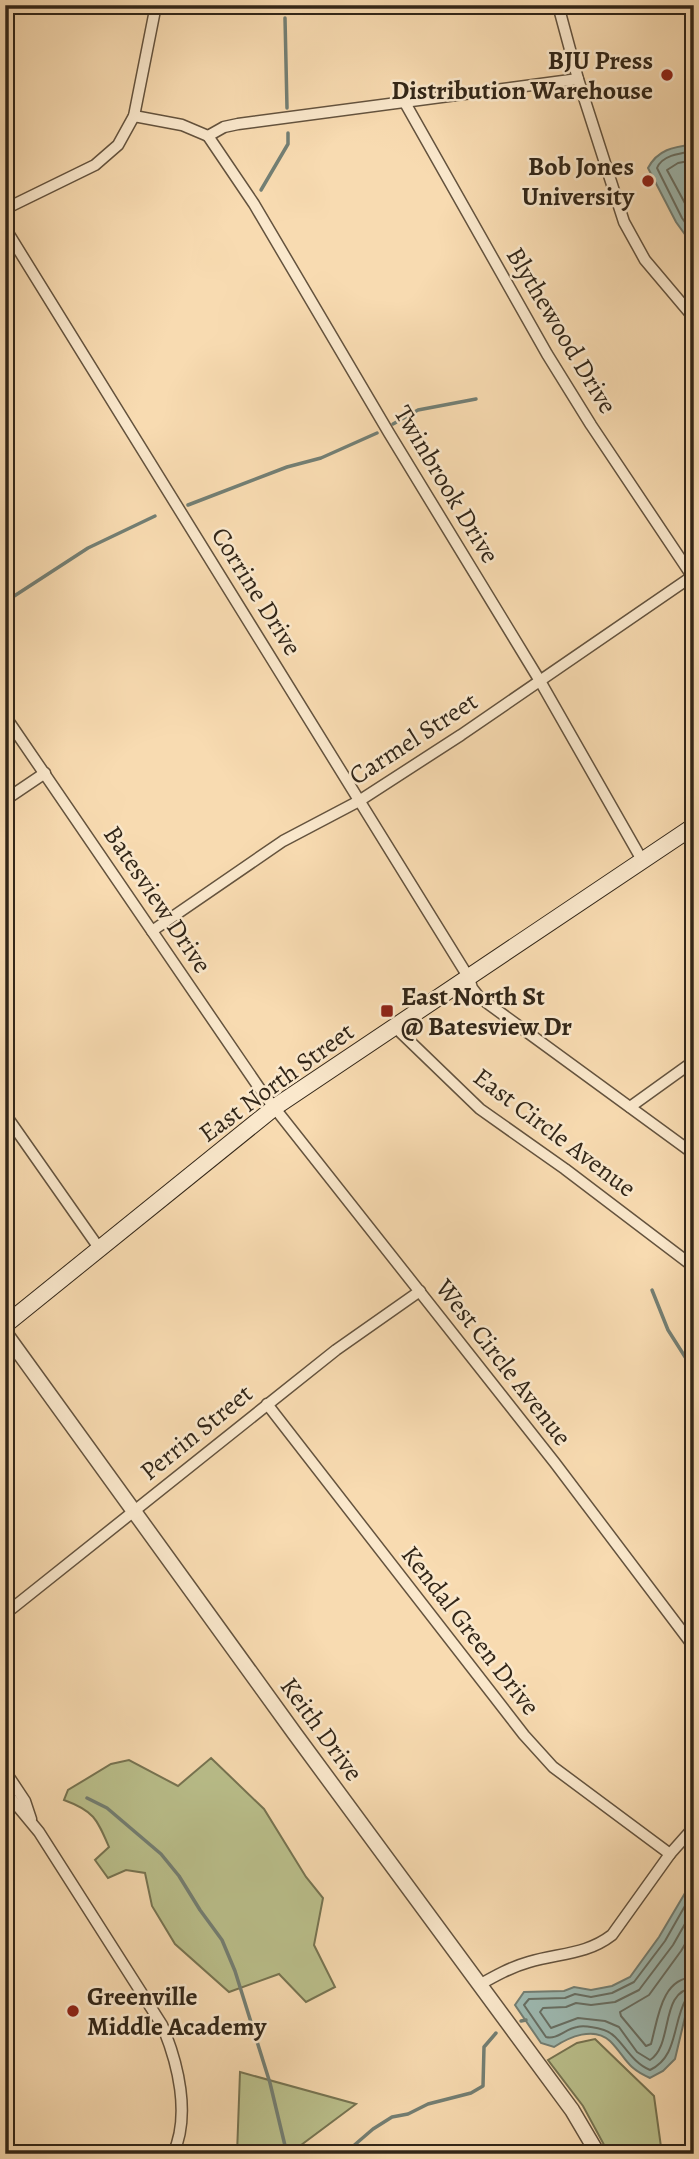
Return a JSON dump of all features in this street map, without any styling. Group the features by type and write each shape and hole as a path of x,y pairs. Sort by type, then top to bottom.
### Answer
{"main road":[{"name":"East North Street","path":"5,1325 275,1107 694,826"}],"street":[{"path":"5,209 95,165 118,145 134,116 156,5"},
{"path":"558,5 578,79 624,222 645,260 694,318"},
{"path":"134,116 182,125 208,136 224,127 238,124 578,79"},
{"name":"Blythewood Drive","path":"404,101 555,366 591,425 693,575"},
{"name":"Twinbrook Drive","path":"208,136 254,204 540,681 642,860"},
{"name":"Corrine Drive","path":"5,228 470,978 472,988 479,997 694,1154"},
{"name":"Carmel Street","path":"152,931 283,841 359,801 693,575"},
{"name":"Batesview Drive","path":"5,716 262,1092 275,1107"},
{"path":"5,800 45,774"},
{"name":"East Circle Avenue","path":"395,1027 481,1110 694,1266"},
{"path":"630,1107 694,1061"},
{"name":"West Circle Avenue","path":"275,1107 555,1463 694,1647"},
{"path":"5,1114 99,1248"},
{"name":"Perrin Street","path":"5,1614 336,1350 420,1291"},
{"name":"Keith Drive","path":"5,1334 572,2110 598,2154"},
{"name":"Kendal Green Drive","path":"267,1404 531,1743 553,1767 670,1854"},
{"path":"5,1771 25,1801 32,1822"},
{"path":"5,1791 32,1822 74,1884 165,2032 178,2079 181,2102 182,2126 173,2154"},
{"path":"479,1984 524,1964 588,1950 601,1944 612,1935 670,1854 694,1827"}],"green space":[{"path":"211,1758 264,1809 306,1877 323,1898 314,1945 335,1987 306,2002 279,1974 229,1992 175,1944 152,1906 145,1873 126,1870 108,1878 95,1860 109,1847 97,1823 88,1812 64,1800 68,1790 111,1764 129,1760 178,1786"},
{"path":"595,2039 654,2096 662,2154 609,2154 583,2106 548,2060 577,2043"},
{"path":"240,2072 356,2104 289,2154 237,2154"}],"water":[{"path":"694,144 694,247 676,222 648,168 662,153"},
{"path":"694,1878 694,1997 685,2017 675,2059 663,2071 650,2078 631,2066 610,2041 597,2034 574,2037 554,2047 541,2043 515,2005 524,1992 564,1991 574,1987 591,1990 612,1986 630,1977 659,1937"}],"waterway":[{"path":"285,18 287,108"},
{"path":"261,190 288,144 288,133"},
{"path":"393,424 418,410 476,399"},
{"path":"188,505 287,467 321,458 377,433"},
{"path":"5,602 88,548 155,516"},
{"path":"652,1290 668,1330 694,1371"},
{"path":"87,1798 107,1808 161,1854 222,1940 235,1971 270,2083 287,2154"},
{"path":"521,2021 526,2020"},
{"path":"344,2154 392,2117 471,2093 483,2086 484,2047 496,2033"}],"place":[{"name":"BJU Press Distribution Warehouse","path":"667,75"},
{"name":"Bob Jones University","path":"648,181"},
{"name":"East North St @ Batesview Dr","path":"387,1011"},
{"name":"Greenville Middle Academy","path":"73,2011"}]}
